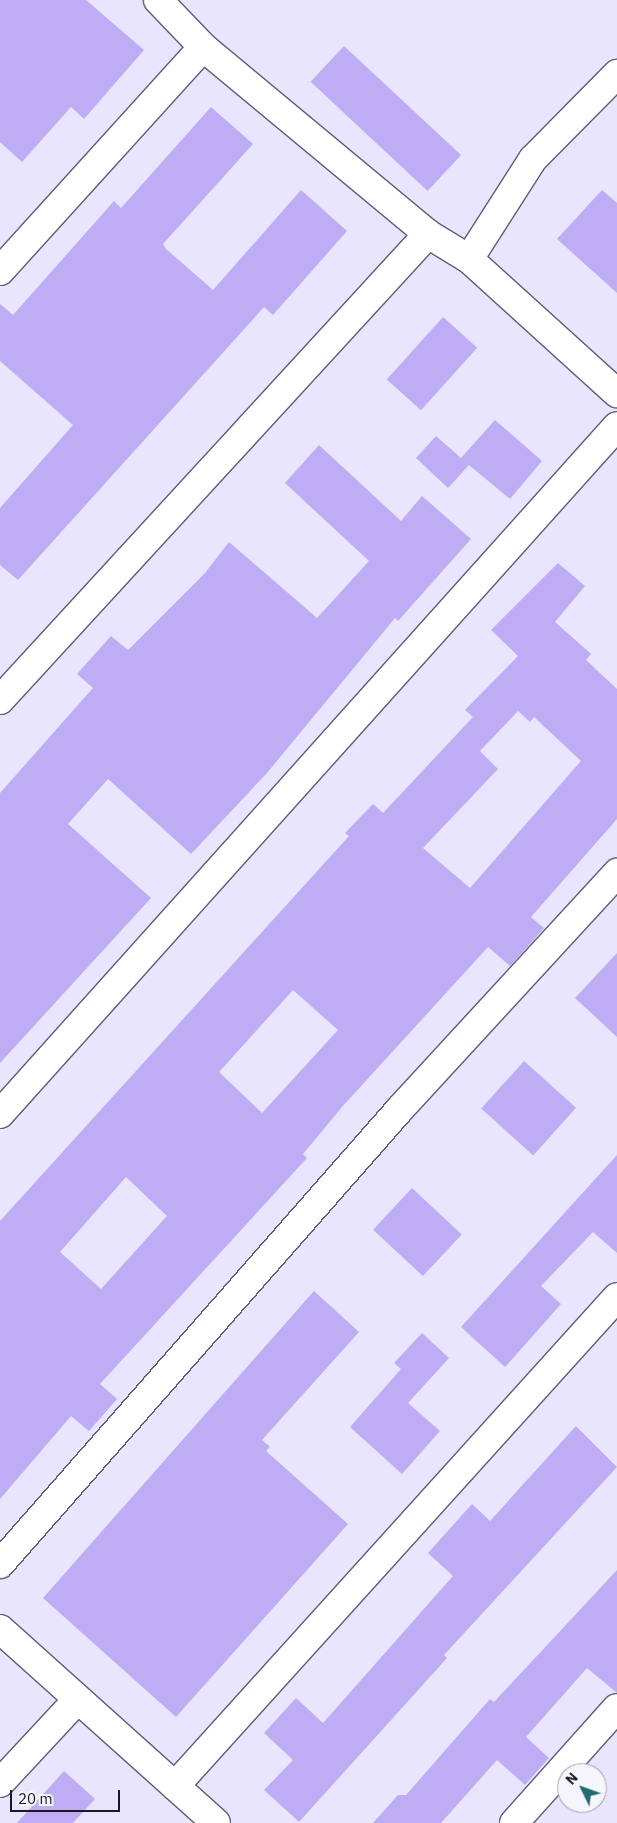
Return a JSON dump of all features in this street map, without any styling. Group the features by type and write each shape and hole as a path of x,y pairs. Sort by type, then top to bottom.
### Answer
{"street":[{"path":"158,0 203,46 428,234 469,259 617,393"},
{"path":"0,271 203,46"},
{"path":"469,259 532,159 617,74"},
{"path":"0,700 428,234"},
{"path":"0,1114 617,426"},
{"path":"0,1564 393,1117 617,873"},
{"path":"176,1786 617,1297"},
{"path":"0,1628 77,1700 216,1823"},
{"path":"0,1783 77,1700"},
{"path":"514,1823 617,1708"}],"building":[{"path":"0,0 86,0 144,50 84,119 71,107 22,162 0,142"},
{"path":"344,46 461,155 428,191 311,82"},
{"path":"211,107 253,144 163,244 166,249 213,290 301,190 347,231 273,315 264,307 18,580 0,565 0,508 73,425 0,361 0,304 13,315 114,201 121,208"},
{"path":"602,190 617,203 617,293 557,239"},
{"path":"443,317 477,348 421,410 387,379"},
{"path":"495,420 542,461 510,499 469,465 448,488 416,458 436,436 461,458"},
{"path":"319,445 401,521 422,496 471,539 398,621 395,618 267,773 191,854 108,779 68,824 151,898 0,1063 0,793 93,688 77,674 111,636 128,650 205,573 229,542 317,618 369,561 285,483"},
{"path":"558,563 585,586 555,622 591,654 586,660 617,689 617,819 531,917 544,928 510,966 488,947 342,1107 303,1154 307,1158 100,1384 117,1399 89,1431 71,1416 0,1499 0,1221 349,836 345,833 373,804 383,813 473,717 465,710 518,656 491,630","holes":["518,711 530,722 534,717 581,761 470,888 423,848 498,769 480,751","293,990 338,1030 262,1113 219,1072","126,1177 167,1216 101,1289 60,1252"]},
{"path":"617,953 617,1037 575,998"},
{"path":"524,1061 576,1108 533,1155 481,1109"},
{"path":"617,1155 617,1253 593,1232 541,1286 561,1304 505,1367 461,1327"},
{"path":"412,1188 462,1234 423,1276 373,1230"},
{"path":"314,1291 359,1332 262,1440 270,1447 266,1451 348,1524 176,1717 43,1598"},
{"path":"422,1333 449,1358 408,1403 440,1431 402,1474 350,1427 401,1369 394,1363"},
{"path":"576,1426 617,1467 444,1655 447,1658 299,1822 264,1790 293,1760 264,1733 296,1698 323,1723 453,1576 428,1553 472,1504 490,1521"},
{"path":"617,1570 617,1693 587,1668 526,1737 549,1758 525,1785 497,1760 441,1823 373,1823 398,1795 406,1795 490,1699 494,1702"},
{"path":"64,1771 95,1799 73,1823 17,1823"}]}
